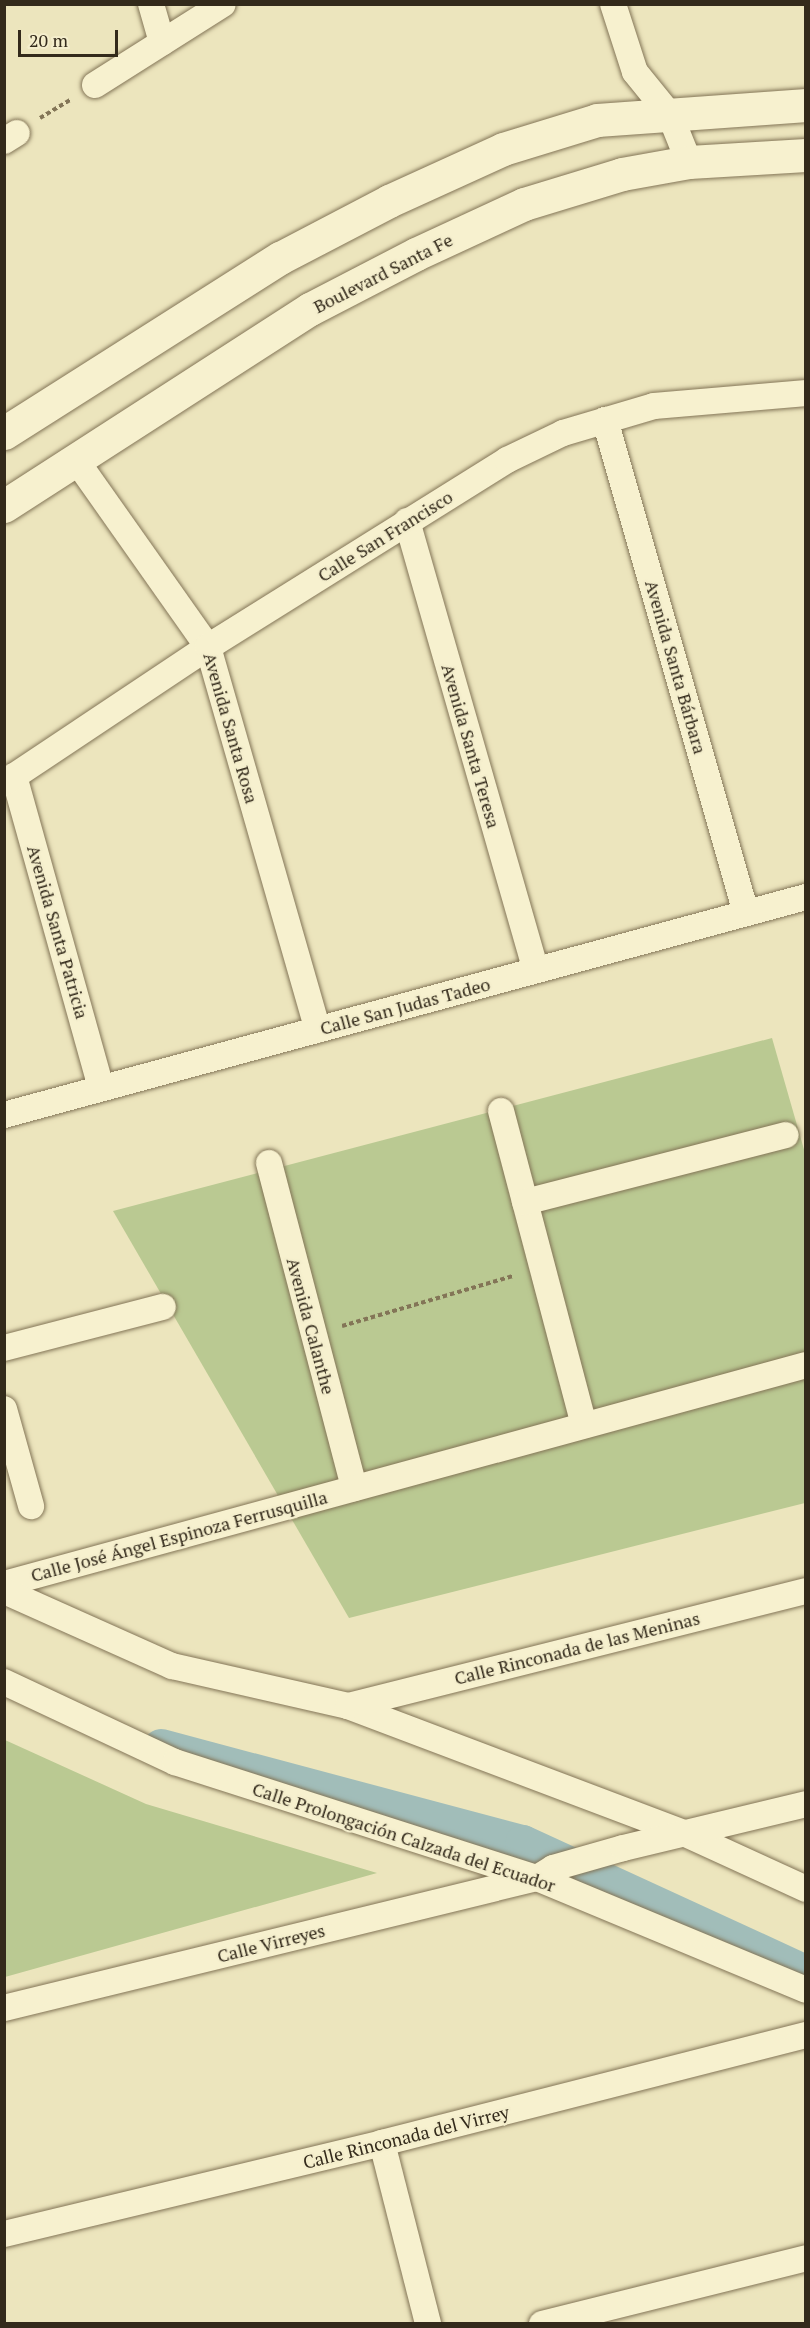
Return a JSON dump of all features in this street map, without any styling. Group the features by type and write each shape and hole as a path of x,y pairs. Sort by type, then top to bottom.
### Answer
{"street":[{"path":"151,4 162,42"},
{"path":"95,85 223,4"},
{"path":"613,4 635,72 670,115 689,162"},
{"path":"4,433 280,258 389,201 534,137 597,120 806,105"},
{"name":"Boulevard Santa Fe","path":"4,506 310,309 416,254 553,194 622,174 689,162 806,155"},
{"name":"Calle San Francisco","path":"9,780 208,647 507,460 564,433 654,406 806,393"},
{"name":"Avenida Santa Bárbara","path":"605,420 746,914"},
{"name":"Avenida Santa Rosa","path":"75,460 208,647 318,1030"},
{"name":"Avenida Santa Teresa","path":"407,521 536,970"},
{"name":"Avenida Santa Patricia","path":"9,780 101,1088"},
{"name":"Calle San Judas Tadeo","path":"4,1115 806,897"},
{"path":"501,1112 584,1425"},
{"path":"525,1202 786,1135"},
{"name":"Avenida Calanthe","path":"269,1163 354,1488"},
{"path":"4,1348 163,1307"},
{"name":"Calle José Ángel Espinoza Ferrusquilla","path":"4,1584 806,1365"},
{"path":"4,1409 31,1506"},
{"path":"4,1591 172,1666 348,1706 686,1834 806,1889"},
{"name":"Calle Rinconada de las Meninas","path":"348,1706 806,1591"},
{"name":"Calle Prolongación Calzada del Ecuador","path":"4,1682 175,1762 545,1873 806,1990"},
{"name":"Calle Virreyes","path":"4,2008 545,1873 623,1848 806,1804"},
{"name":"Calle Rinconada del Virrey","path":"4,2234 382,2143 806,2035"},
{"path":"382,2143 428,2324"},
{"path":"542,2324 806,2258"}],"path":[{"path":"11,137 95,85"},
{"path":"314,1335 543,1268"}],"green space":[{"path":"772,1038 805,1153 805,1503 349,1618 113,1211"},
{"path":"5,1740 146,1804 377,1873 5,1977"}],"waterway":[{"path":"161,1747 523,1843 806,1973"}]}
